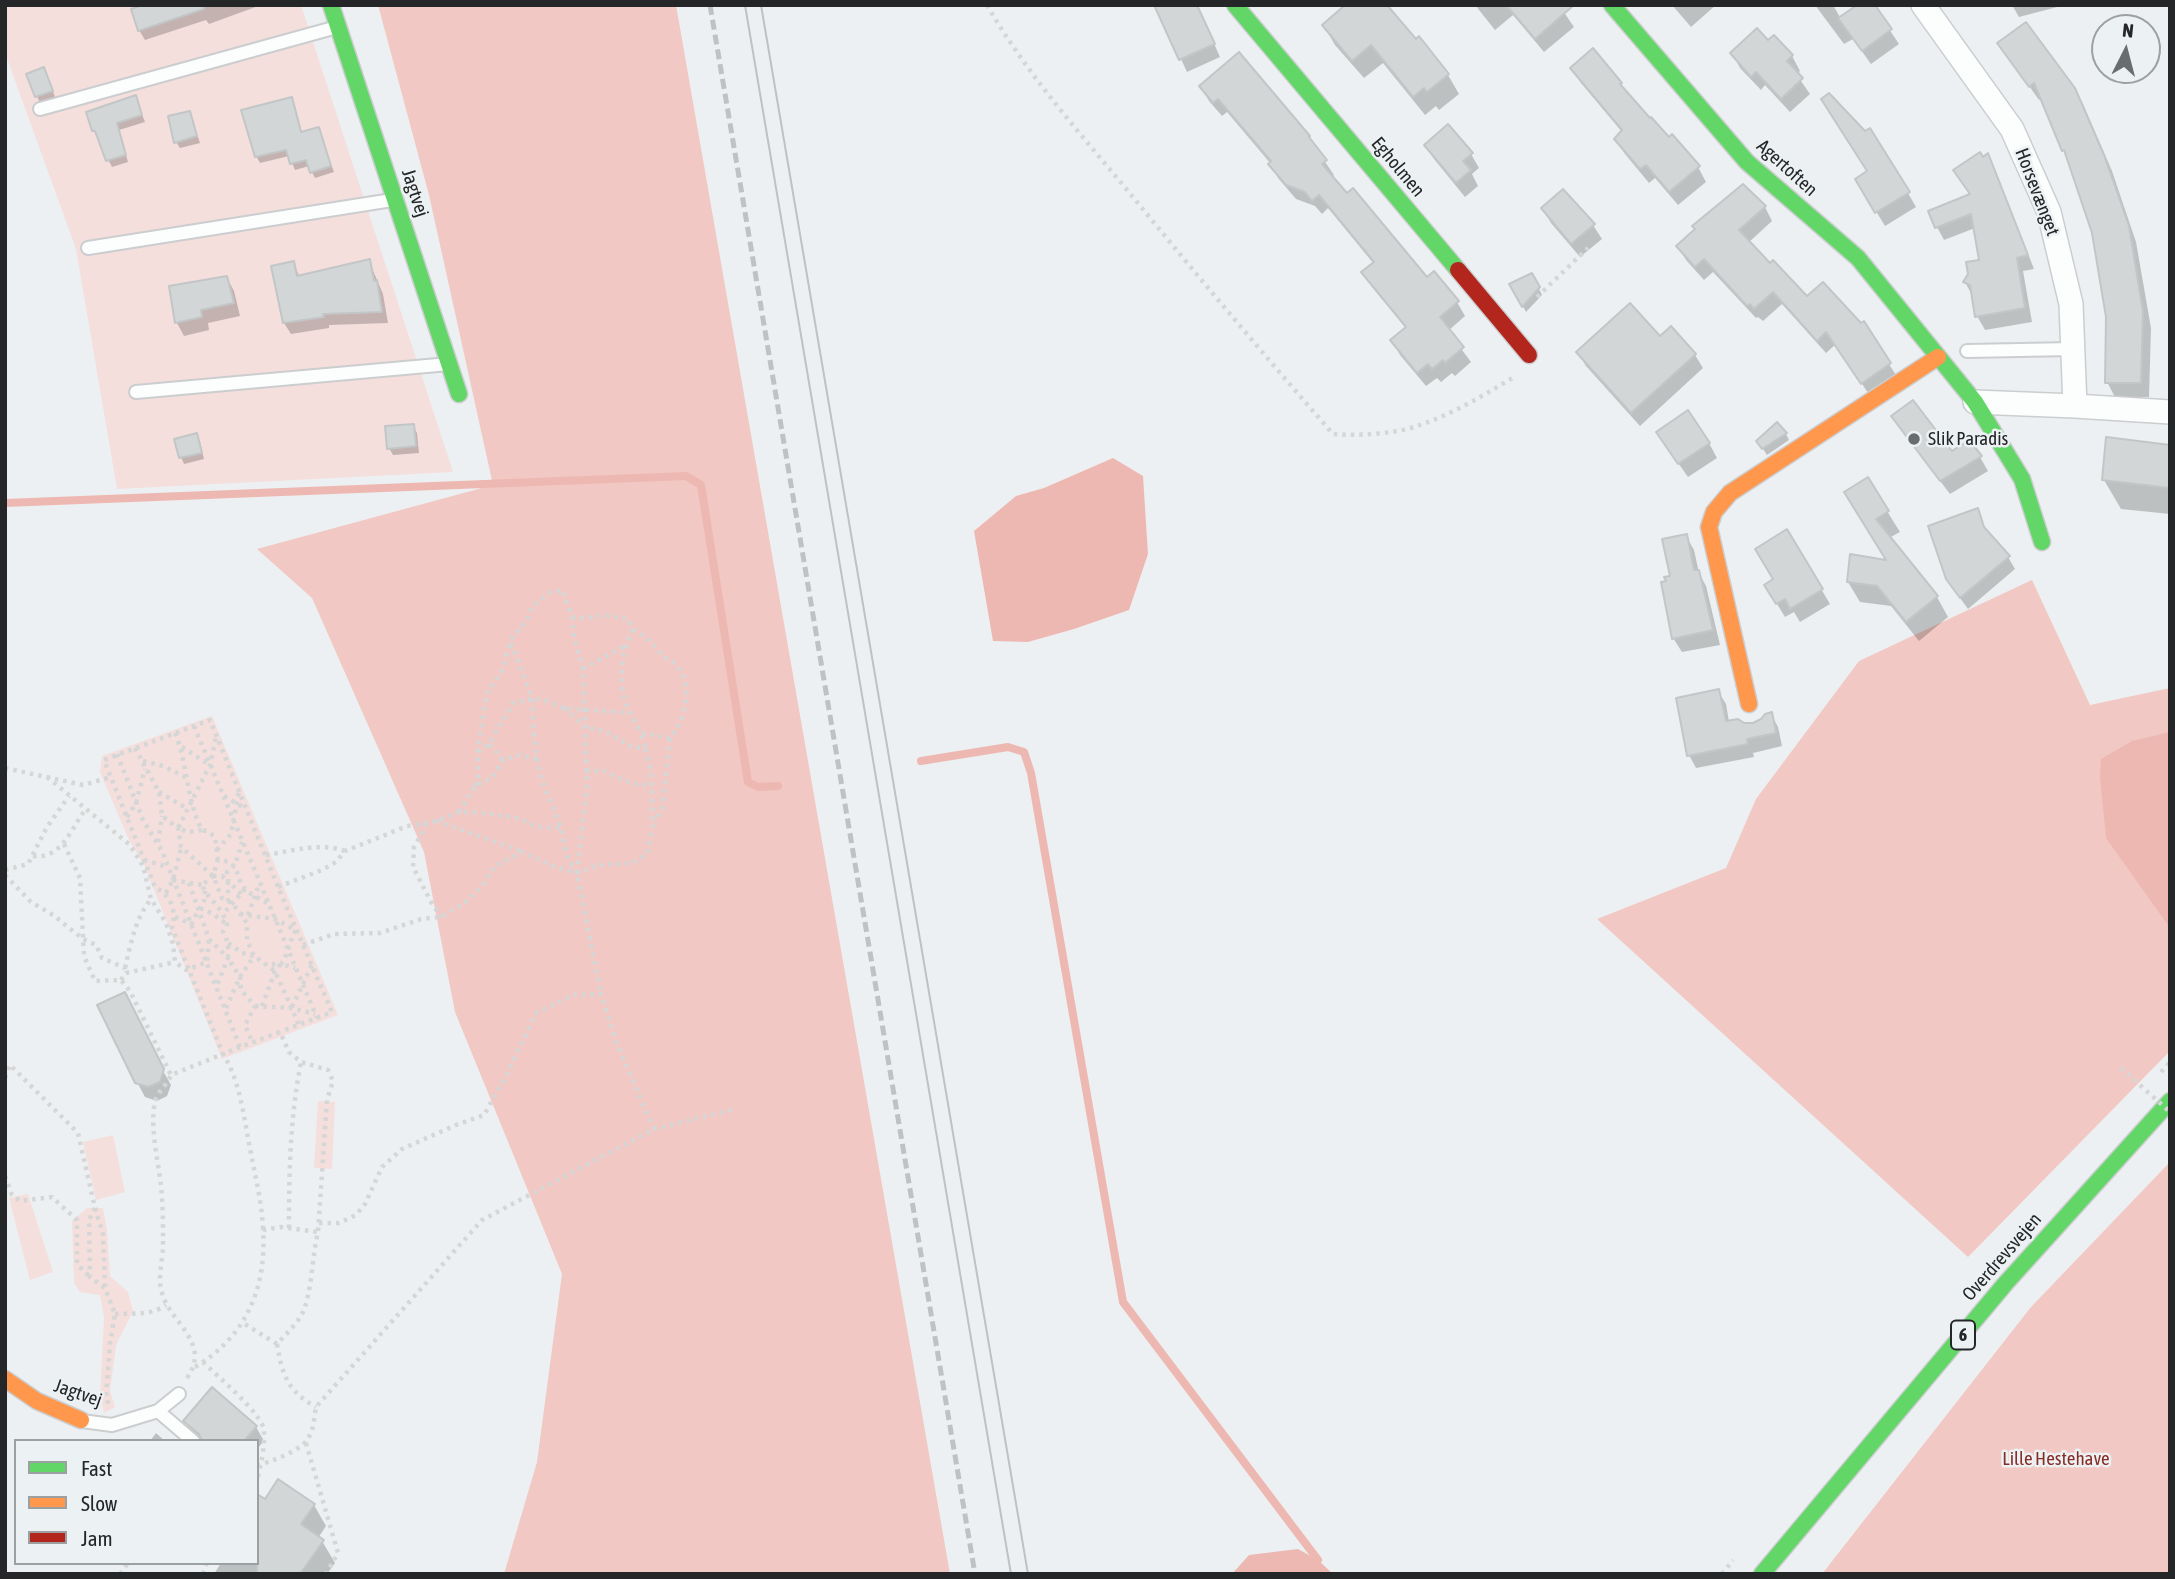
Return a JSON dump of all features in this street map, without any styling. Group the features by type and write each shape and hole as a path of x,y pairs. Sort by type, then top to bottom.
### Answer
{"street":[{"name":"Jagtvej","path":"331,5 459,394"},
{"name":"Egholmen","path":"1235,5 1529,355"},
{"name":"Agertoften","path":"1612,5 1747,162 1858,258 1975,402 2022,480 2042,542"},
{"name":"Horsevænget","path":"1923,5 2012,129 2049,212 2071,304 2075,406"},
{"path":"1749,705 1709,527 1714,512 1730,493 1938,357"},
{"path":"1975,402 2170,412"},
{"name":"Overdrevsvejen","path":"1762,1574 2005,1284 2170,1101"},
{"name":"Jagtvej","path":"5,1379 37,1401 81,1420"}],"lane":[{"path":"40,109 338,27"},
{"path":"88,248 395,199"},
{"path":"1966,351 2073,349"},
{"path":"136,392 449,364"},
{"name":"Jagtvej","path":"81,1420 112,1425 158,1411 179,1394"},
{"path":"158,1411 191,1439"}],"path":[{"path":"987,5 1006,38 1065,115 1231,316 1333,434 1359,436 1419,426 1479,398 1516,376 1529,355"},
{"path":"1537,297 1588,248"},
{"path":"459,812 478,776 478,752 487,693 503,670 510,640 526,622 533,606 549,593 562,590 572,617 574,637 583,669 587,785 577,873 601,994 617,1044 654,1129"},
{"path":"572,617 606,615 628,619 633,629 676,665 685,681 684,716 670,737 662,809 653,825"},
{"path":"436,821 577,873 598,865 632,863 647,853 653,825 651,771 641,733 622,690 624,646 633,629"},
{"path":"510,640 532,699 538,760 544,785 561,828 566,854 577,873"},
{"path":"583,669 624,646"},
{"path":"478,752 489,744 513,703 532,699 545,700 564,708 585,727 605,732 634,748 645,747"},
{"path":"564,708 631,713"},
{"path":"179,1394 194,1368 210,1358 243,1323 251,1307 261,1280 264,1244 262,1201 244,1111 232,1068 223,1054 172,928 175,917 166,893 155,887 104,760 210,720 332,1012 316,1016 299,1025 252,1042 223,1054 171,1075 166,1086 156,1096 156,1154 162,1189 160,1290 166,1305 186,1329 194,1349 194,1368"},
{"path":"194,726 316,1016"},
{"path":"175,733 181,747 194,814 202,830"},
{"path":"641,733 670,737"},
{"path":"166,893 173,880 181,847 178,828 210,765 217,736"},
{"path":"489,744 503,760"},
{"path":"181,747 210,765"},
{"path":"135,748 159,792 162,816 158,844"},
{"path":"117,754 143,820 168,867 240,1047"},
{"path":"475,786 493,777 503,760 520,755 538,760"},
{"path":"142,761 163,766 188,778"},
{"path":"5,768 83,785 111,777"},
{"path":"127,817 136,803 146,768"},
{"path":"586,771 604,771 633,784 652,785"},
{"path":"47,777 130,845 143,866 151,899 166,923 175,962"},
{"path":"216,850 231,834 239,790"},
{"path":"159,792 194,814"},
{"path":"223,795 247,810"},
{"path":"69,796 47,827 28,864 5,873 31,902 96,946 102,958 125,970 175,962 186,970 207,962"},
{"path":"33,856 51,854 64,844 85,810"},
{"path":"278,887 321,870 335,862 345,851 407,826 436,821 459,812 507,816 519,818 538,827 561,828"},
{"path":"162,816 188,832 202,830 215,837 218,859 213,876 203,888 204,901 191,924"},
{"path":"425,823 414,847 413,866 441,917"},
{"path":"230,902 227,873 235,865 242,841"},
{"path":"64,844 80,878 84,956 95,981 121,980"},
{"path":"181,847 213,876 222,898 230,902 247,923"},
{"path":"266,855 323,847 345,851"},
{"path":"303,945 334,934 380,933 421,919 441,917 467,901 483,885 494,867 522,852"},
{"path":"218,859 235,865 245,889 268,904"},
{"path":"144,860 168,867"},
{"path":"213,876 222,876 241,894"},
{"path":"173,880 203,888 223,914 227,925 223,932 228,943 228,958 217,986"},
{"path":"254,956 247,940 247,923 259,882"},
{"path":"189,883 209,939 207,962"},
{"path":"223,914 230,902 245,889"},
{"path":"121,980 134,930 143,909 151,899"},
{"path":"199,908 213,914 227,925"},
{"path":"240,914 275,919 296,930"},
{"path":"175,917 191,924"},
{"path":"262,1006 275,971 289,953 290,939 296,930"},
{"path":"209,939 228,958 240,977 242,990 255,1006"},
{"path":"228,943 242,953 254,956 275,971 299,1025"},
{"path":"226,1008 240,977 254,956"},
{"path":"265,964 281,964 296,969"},
{"path":"292,1008 312,965"},
{"path":"121,980 130,991 171,1075"},
{"path":"319,1223 339,1223 356,1215 365,1204 382,1167 402,1150 484,1115 536,1013 573,995 601,994"},
{"path":"255,1006 292,1008 316,1016"},
{"path":"252,1042 245,1025 255,1006"},
{"path":"277,1344 293,1328 303,1311 309,1290 319,1223 327,1100 333,1081 328,1070 301,1062 289,1052 281,1032"},
{"path":"289,1228 292,1115 301,1062"},
{"path":"5,1078 10,1065 78,1133 103,1234 105,1288 115,1314 106,1395 112,1425"},
{"path":"2121,1068 2170,1112"},
{"path":"259,1465 306,1443 312,1430 316,1407 482,1220 654,1129 735,1109"},
{"path":"5,1176 12,1195 20,1201 52,1197 77,1220 89,1220"},
{"path":"90,1277 89,1220 95,1208"},
{"path":"77,1220 76,1264 105,1288"},
{"path":"263,1230 281,1227 318,1232"},
{"path":"115,1314 142,1314 158,1311 166,1305"},
{"path":"243,1323 277,1344 284,1378 306,1402 316,1407"},
{"path":"203,1362 258,1416 264,1429 259,1465"},
{"path":"306,1443 338,1553 326,1574"}],"shaded area":[{"path":"5,5 301,5 453,472 117,489 76,249 5,53"},
{"path":"1113,458 1143,476 1148,554 1129,610 1028,642 993,641 974,531 1016,496 1044,488"},
{"path":"212,716 338,1015 222,1059 144,865 129,840 100,772 102,756"},
{"path":"2170,732 2170,928 2106,838 2100,777 2101,759 2132,741"},
{"path":"318,1101 335,1102 332,1169 314,1168"},
{"path":"113,1135 125,1192 96,1200 83,1142"},
{"path":"28,1194 53,1272 30,1280 9,1198"},
{"path":"87,1208 103,1208 110,1276 128,1292 133,1311 116,1345 110,1391 115,1407 104,1413 100,1395 104,1317 100,1295 80,1292 74,1283 72,1221"},
{"path":"1298,1549 1318,1560 1333,1574 1232,1574 1249,1555"}],"green space":[{"path":"378,5 676,5 950,1574 504,1574 537,1462 562,1274 455,1012 424,852 312,598 257,549 493,485 429,195"},
{"path":"2032,580 2090,705 2170,688 2170,1051 1968,1257 1597,919 1726,868 1756,799 1859,661"},
{"name":"Lille Hestehave","path":"2170,1162 2170,1574 1822,1574 2031,1307"}],"building":[{"path":"143,5 203,5 204,9 138,31 131,9"},
{"path":"1154,5 1197,5 1215,44 1179,60"},
{"path":"1345,5 1387,5 1416,39 1419,36 1449,74 1427,92 1424,88 1413,97 1371,45 1352,61 1322,25"},
{"path":"1506,5 1574,5 1535,39"},
{"path":"1857,5 1875,5 1892,29 1862,51 1838,18"},
{"path":"2026,22 2075,88 2104,155 2129,226 2143,312 2141,383 2105,383 2106,317 2092,233 2064,150 2062,151 2034,83 2029,87 1997,43"},
{"path":"1757,28 1768,40 1774,35 1793,55 1787,61 1803,78 1781,99 1756,72 1751,77 1730,53"},
{"path":"1593,48 1650,118 1669,137 1672,134 1700,166 1669,192 1646,165 1640,169 1614,139 1622,130 1570,68"},
{"path":"1239,52 1310,136 1327,160 1322,164 1347,193 1353,188 1427,277 1434,271 1459,301 1440,317 1464,347 1445,363 1443,360 1432,369 1428,364 1417,373 1390,340 1406,327 1361,272 1374,262 1319,195 1312,201 1305,192 1286,185 1268,164 1271,161 1218,99 1213,103 1199,86"},
{"path":"44,67 53,91 35,97 26,74"},
{"path":"1829,93 1865,131 1870,128 1910,192 1875,213 1855,179 1867,171 1821,99"},
{"path":"136,95 142,115 117,123 126,155 106,161 86,112"},
{"path":"292,97 301,132 319,127 331,166 310,173 306,160 290,164 286,150 255,157 241,110"},
{"path":"190,111 197,136 174,143 168,116"},
{"path":"1448,124 1473,153 1463,161 1471,170 1456,183 1424,145"},
{"path":"1980,152 1983,157 1988,153 2028,255 2017,258 2025,308 1975,317 1970,285 1963,282 1968,274 1966,262 1979,260 1971,214 1935,228 1928,211 1970,194 1953,170"},
{"path":"1743,184 1766,206 1739,230 1770,263 1773,260 1807,296 1823,282 1861,323 1864,321 1891,363 1861,384 1826,332 1817,341 1773,292 1754,309 1750,304 1747,306 1704,259 1695,267 1676,246 1695,229 1692,226"},
{"path":"1563,189 1595,224 1571,244 1541,208"},
{"path":"370,259 374,281 377,280 382,312 323,314 324,317 283,323 271,266 294,261 297,276"},
{"path":"1532,273 1540,287 1522,307 1509,284"},
{"path":"227,276 234,303 201,310 202,317 175,323 169,286"},
{"path":"1630,303 1660,336 1671,326 1696,354 1631,413 1576,352"},
{"path":"1913,400 1952,451 1969,440 1982,456 1940,481 1891,416"},
{"path":"1688,410 1710,443 1678,464 1656,432"},
{"path":"1777,422 1787,433 1762,449 1756,441"},
{"path":"414,424 416,446 387,449 385,426"},
{"path":"197,433 202,453 179,458 174,439"},
{"path":"2106,437 2170,445 2170,488 2102,480"},
{"path":"1868,477 1889,511 1876,519 1938,596 1906,622 1877,586 1847,582 1850,554 1886,560 1844,492"},
{"path":"1978,508 1984,527 2010,556 1960,598 1946,579 1928,526"},
{"path":"1787,529 1823,589 1790,609 1785,599 1776,604 1764,585 1773,579 1755,549"},
{"path":"1687,534 1694,570 1699,570 1713,630 1672,639 1661,582 1666,581 1664,577 1670,576 1662,539"},
{"path":"1719,689 1726,721 1738,719 1744,723 1753,723 1772,712 1776,733 1747,739 1748,744 1687,756 1676,698"},
{"path":"125,992 164,1069 160,1082 148,1087 135,1083 97,1005"},
{"path":"212,1387 257,1426 246,1439 201,1439 183,1421"},
{"path":"278,1479 315,1504 301,1524 324,1540 300,1574 257,1574 259,1495 265,1499"}],"waterway":[{"path":"5,503 686,476 701,485 748,782 758,787 778,786"},
{"path":"921,761 1008,747 1024,752 1031,773 1123,1302 1318,1560"}],"tram line":[{"path":"745,5 1011,1574"},
{"path":"761,5 1028,1574"}],"railway":[{"path":"710,5 975,1574"}],"traffic: fast":[{"path":"331,5 459,394"},
{"path":"1235,5 1458,270"},
{"path":"1612,5 1747,162 1858,258 1975,402 2022,479 2042,542"},
{"path":"1762,1574 2005,1284 2170,1101"}],"traffic: slow":[{"path":"1749,704 1709,527 1714,512 1730,493 1938,357"},
{"path":"5,1379 37,1401 81,1420"}],"traffic: jam":[{"path":"1458,270 1529,355"}],"place":[{"name":"Slik Paradis","path":"1914,439"}]}
